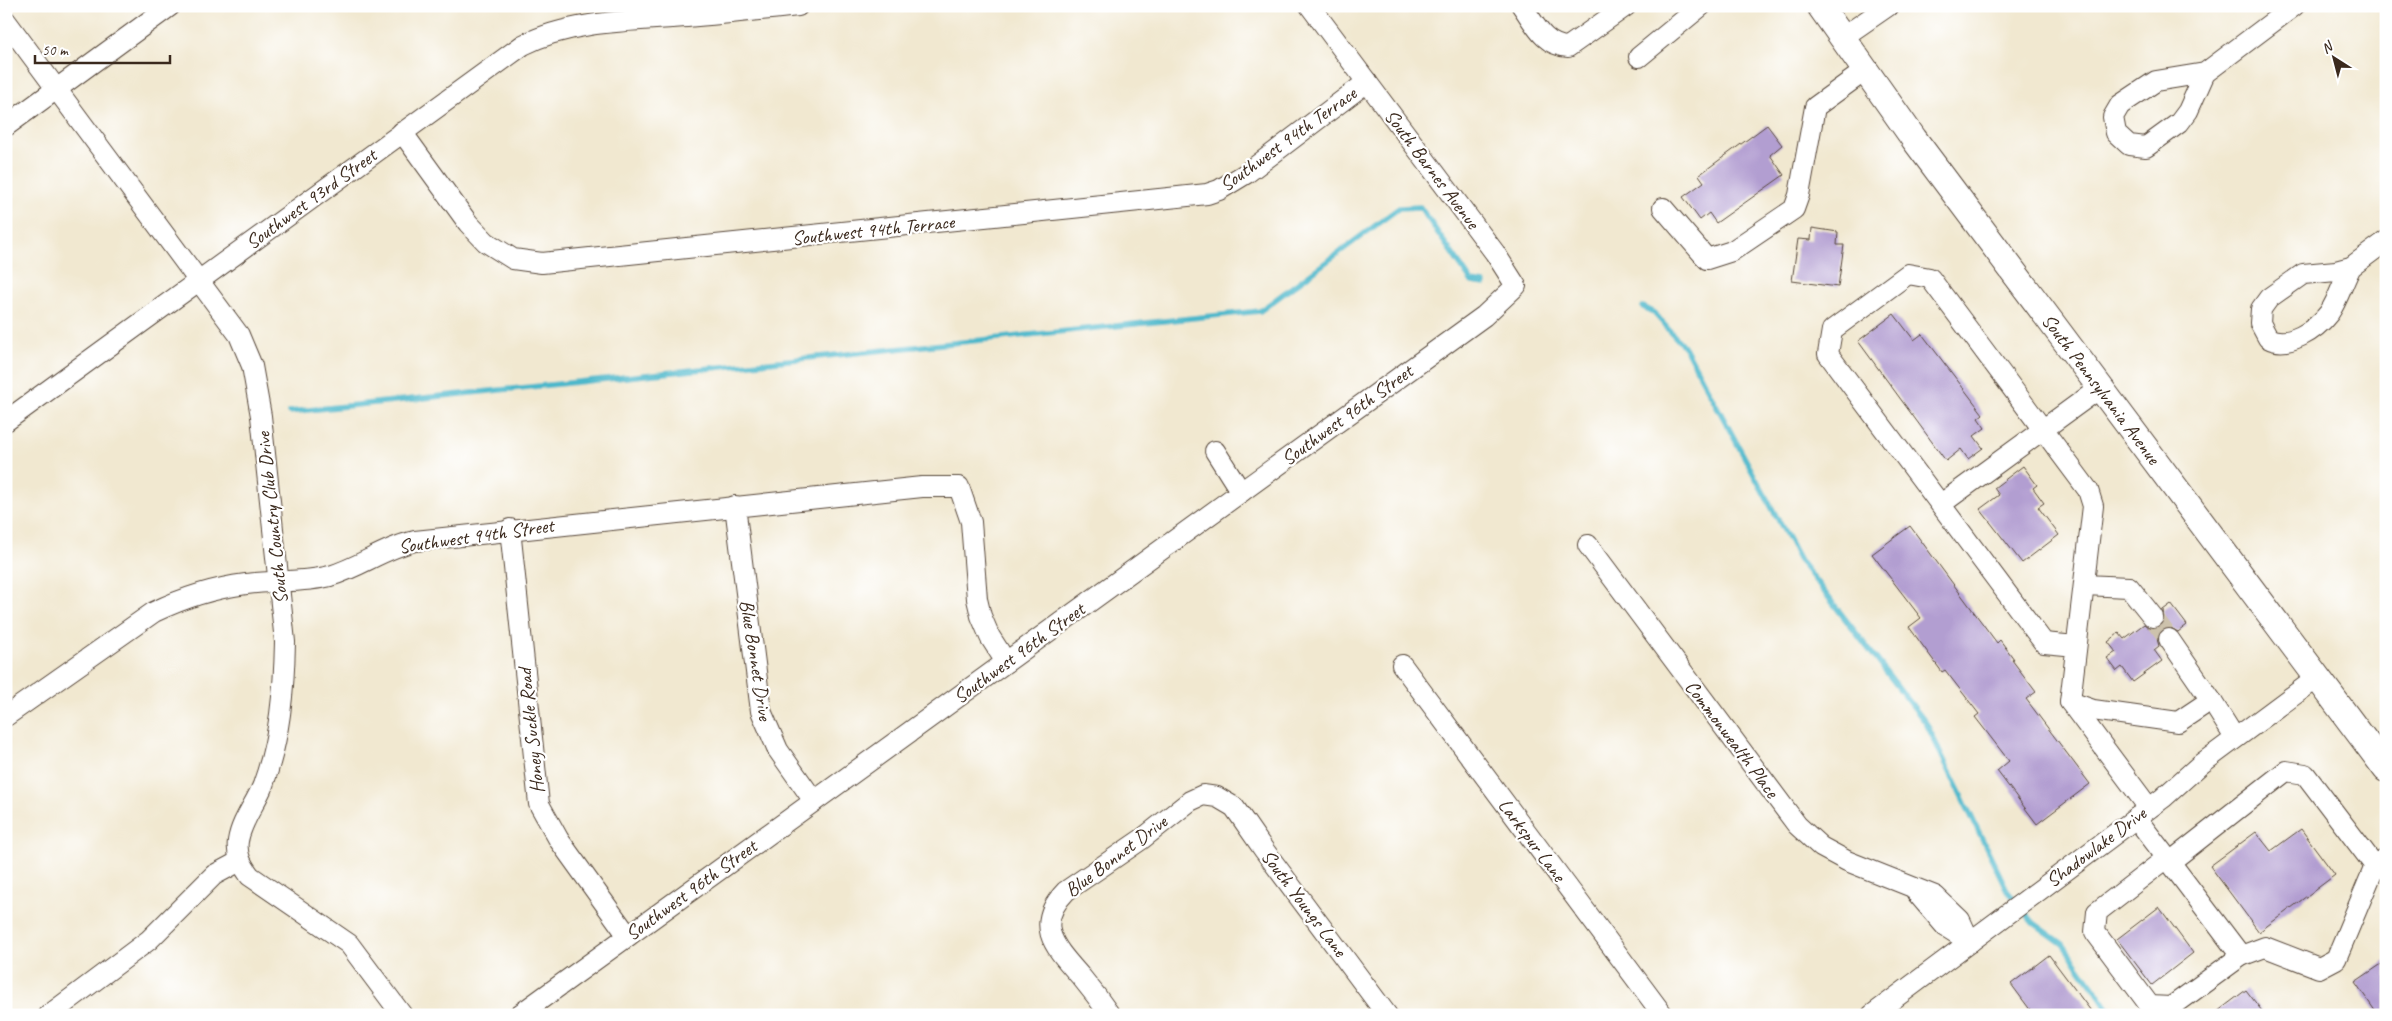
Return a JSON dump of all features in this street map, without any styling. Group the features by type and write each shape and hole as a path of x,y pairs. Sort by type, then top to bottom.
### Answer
{"main road":[{"name":"South Pennsylvania Avenue","path":"1820,6 1914,139 2386,769"}],"street":[{"path":"6,126 170,6"},
{"name":"Southwest 93rd Street","path":"6,421 502,59 540,37 632,13 798,6"},
{"name":"South Barnes Avenue","path":"1310,6 1495,253 1516,286"},
{"path":"1522,6 1547,40 1557,47 1568,47 1626,6"},
{"path":"1640,57 1701,6"},
{"path":"1843,37 1888,6"},
{"path":"2205,73 2185,118 2152,143 2138,147 2130,146 2116,133 2113,117 2115,111 2120,105 2149,84 2156,81 2205,73 2294,6"},
{"name":"South Country Club Drive","path":"6,20 239,335 252,366 261,416 285,642 284,699 279,730 263,786 239,834 240,860"},
{"path":"1662,208 1707,259 1732,251 1794,209 1799,195 1815,107 1866,70"},
{"name":"Southwest 94th Terrace","path":"402,132 468,223 486,242 513,259 542,263 1207,194 1219,190 1247,173 1367,82"},
{"path":"2351,267 2334,303 2323,319 2293,339 2278,342 2268,338 2260,323 2261,309 2269,298 2304,274 2336,271 2351,267 2386,241"},
{"path":"2076,646 2044,643 1828,354 1832,330 1908,274 1930,278 2088,490 2093,506 2070,702 2142,813 2168,860 2241,956"},
{"name":"Southwest 96th Street","path":"519,1015 1484,316 1516,286"},
{"path":"1941,504 2100,388"},
{"path":"1215,452 1241,492"},
{"name":"Southwest 94th Street","path":"6,716 154,612 171,604 209,592 246,584 314,579 331,575 390,548 415,541 510,529 922,487 959,487 971,522 977,599 981,616 990,637 1006,662"},
{"name":"Blue Bonnet Drive","path":"735,506 761,711 778,750 814,800"},
{"name":"Honey Suckle Road","path":"510,529 539,804 560,840 628,936"},
{"name":"Commonwealth Place","path":"1588,545 1797,825 1821,847 1834,854 1935,896 1960,920 1970,942"},
{"path":"2084,585 2128,587 2153,617"},
{"path":"2169,639 2236,738"},
{"name":"Larkspur Lane","path":"1402,666 1663,1015"},
{"name":"Shadowlake Drive","path":"1875,1014 2142,813 2236,738 2317,678"},
{"path":"2070,702 2092,710 2178,722 2211,700"},
{"path":"2286,771 2305,774 2381,862 2336,958 2320,968 2265,947 2241,956 2171,1007 2150,1006 2095,932 2097,912 2286,771"},
{"name":"Blue Bonnet Drive","path":"1110,1015 1056,947 1049,929 1050,911 1066,890 1142,839 1190,801 1203,795 1217,797"},
{"name":"South Youngs Lane","path":"1217,797 1234,807 1240,814 1264,850 1387,1015"},
{"path":"49,1015 148,940 184,907 214,875 240,860 250,876 348,944 402,1015"}],"building":[{"path":"1767,125 1782,145 1770,155 1784,175 1716,223 1709,213 1700,220 1683,197 1704,182 1699,175"},
{"path":"1812,228 1838,232 1837,245 1844,245 1838,287 1792,281 1798,239 1811,240"},
{"path":"1894,314 1914,340 1922,334 1983,414 1978,418 1985,428 1974,436 1983,448 1968,459 1961,449 1946,461 1858,341"},
{"path":"2023,466 2037,485 2033,488 2044,503 2038,507 2059,535 2022,563 1980,509 1999,495 1994,488"},
{"path":"1910,526 1997,643 2000,640 2014,659 2012,660 2036,692 2026,699 2090,784 2037,824 1997,771 2009,761 1975,717 1979,714 1945,670 1942,672 1909,627 1921,618 1872,554"},
{"path":"2171,604 2187,625 2178,632 2169,627 2162,630 2157,639 2159,646 2154,650 2162,661 2133,682 2122,667 2117,671 2107,658 2116,652 2108,642 2119,633 2124,639 2144,624 2149,628 2160,627 2164,621 2163,610"},
{"path":"2301,829 2335,875 2259,932 2210,866 2256,832 2271,851"},
{"path":"2159,907 2193,953 2152,985 2117,939"},
{"path":"2049,955 2094,1015 2034,1015 2011,984"},
{"path":"2386,961 2386,1015 2378,1015 2355,982"},
{"path":"2246,990 2265,1015 2213,1015"}],"waterway":[{"path":"289,412 1260,311 1399,208 1420,207 1472,282 1485,284"},
{"path":"1643,307 1653,312 1686,349 1801,562 1926,723 2008,892 2034,923 2063,944 2113,1015"}],"tunnel":[{"path":"2153,617 2169,639"}]}
